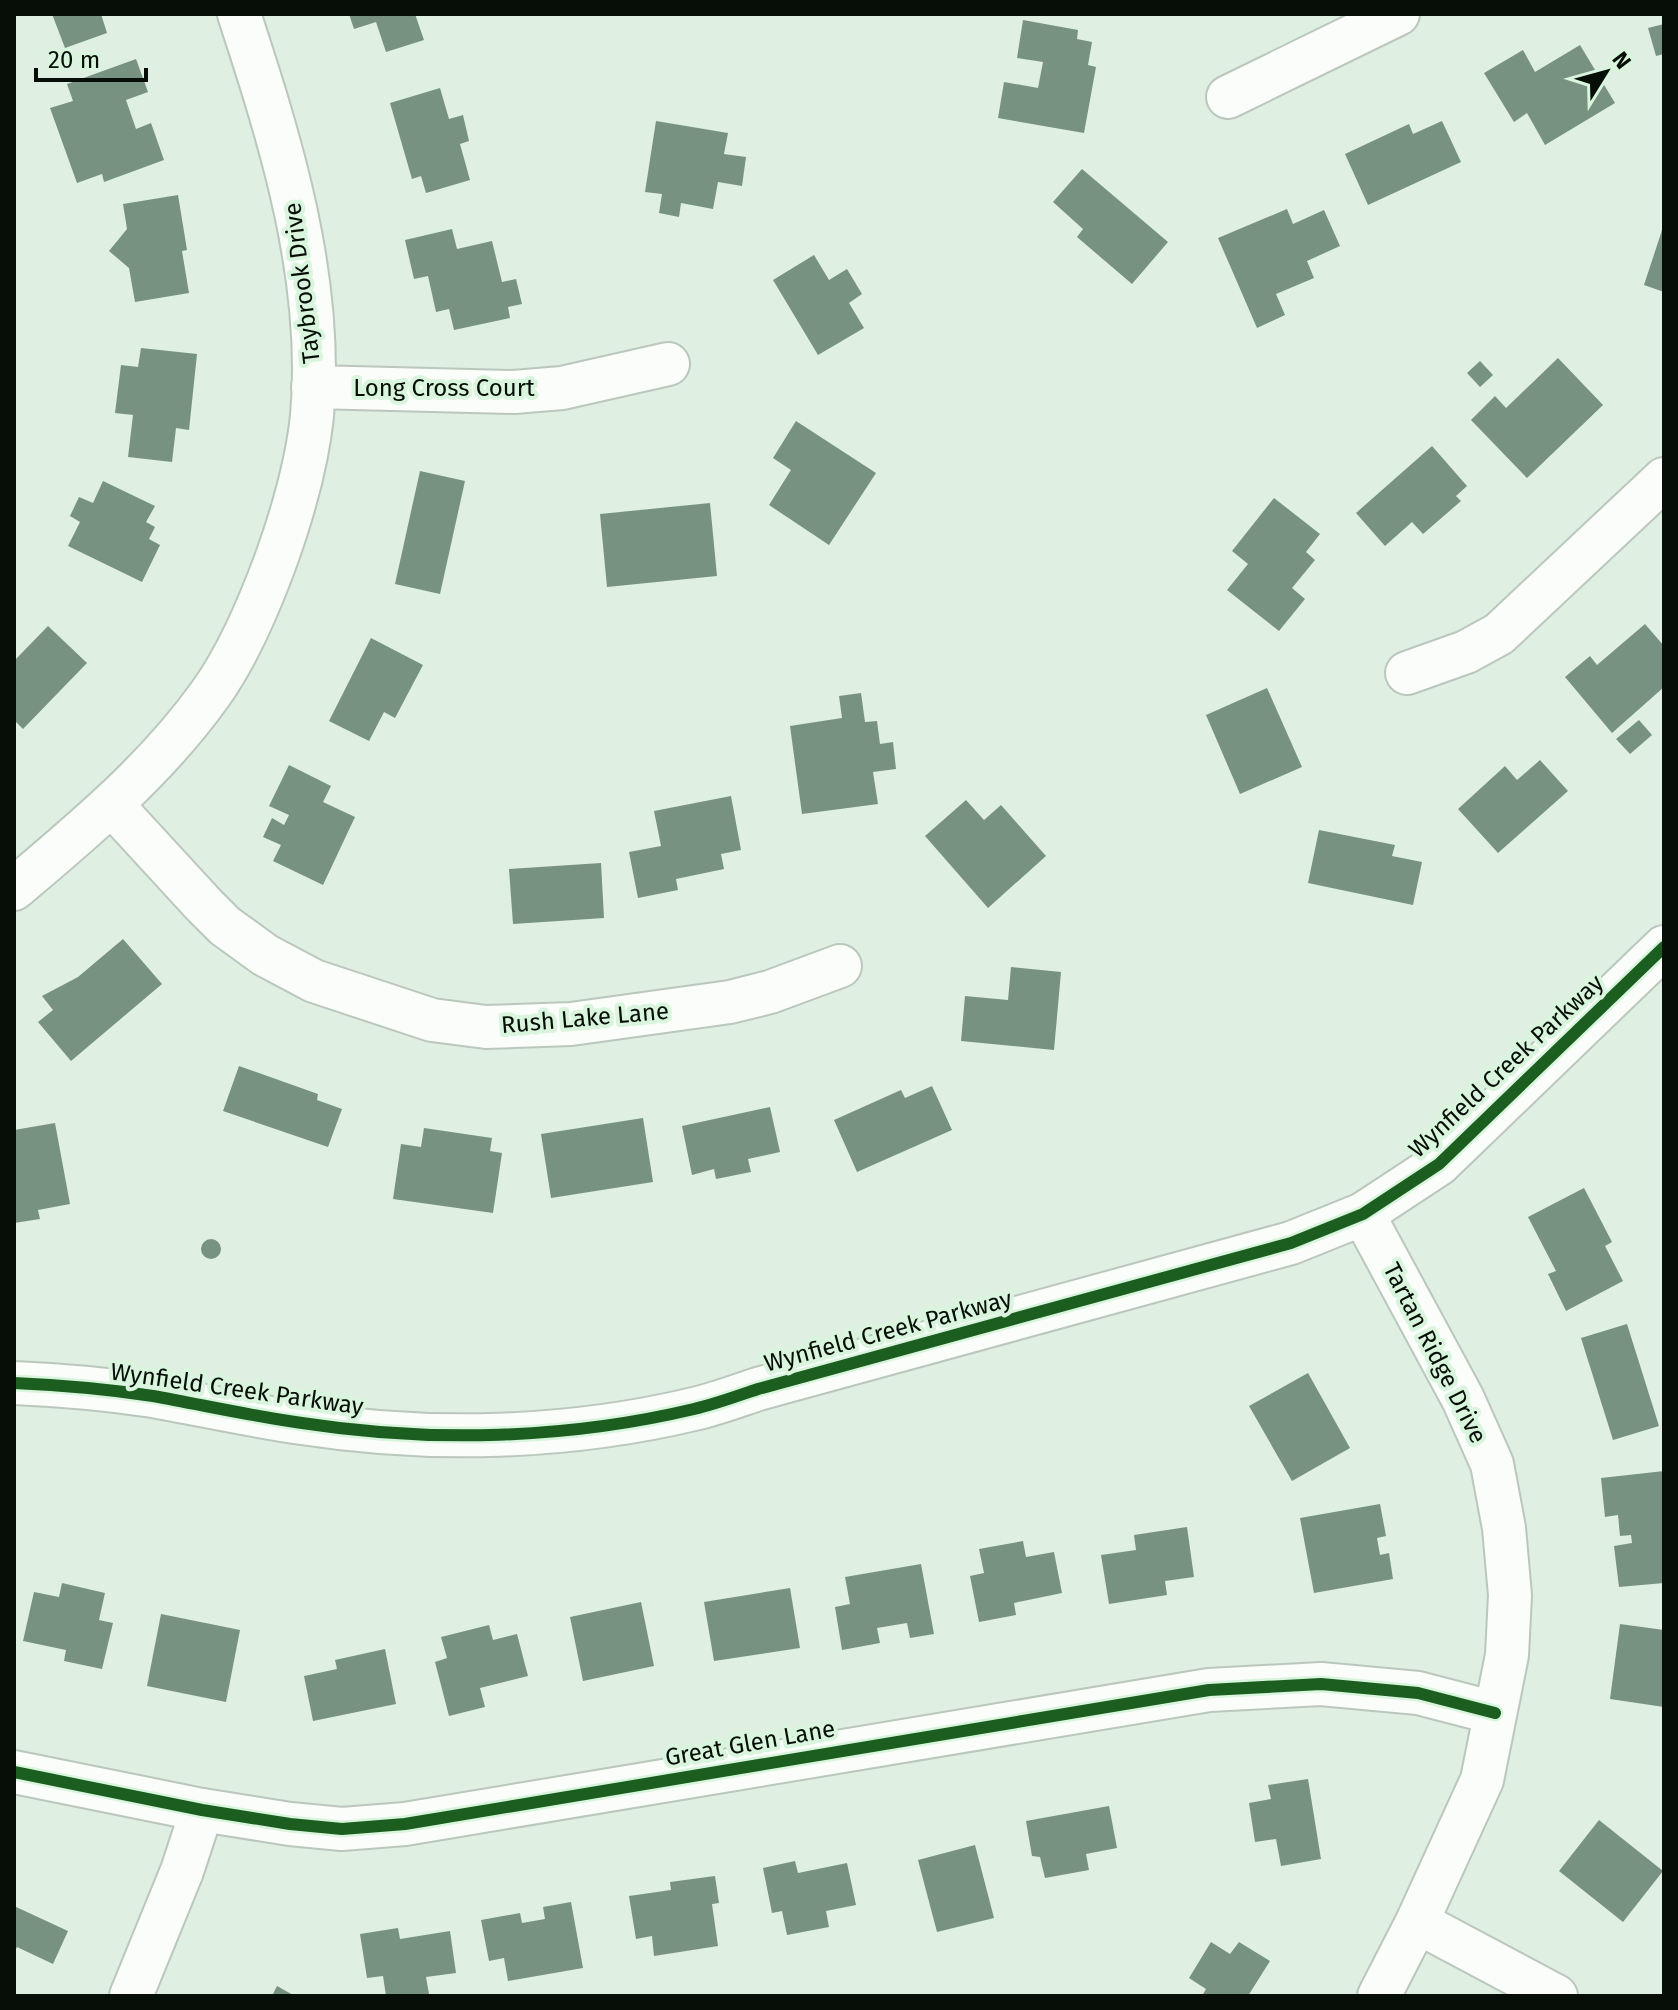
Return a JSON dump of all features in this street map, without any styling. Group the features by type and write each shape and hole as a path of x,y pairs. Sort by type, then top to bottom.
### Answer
{"street":[{"name":"Taybrook Drive","path":"14,889 112,805 141,776 212,692 260,604 291,518 312,418 313,331 298,221 283,158 239,14"},
{"path":"1228,97 1398,14"},
{"name":"Long Cross Court","path":"313,387 514,392 562,388 668,364"},
{"path":"1407,673 1466,652 1499,634 1664,479"},
{"name":"Rush Lake Lane","path":"112,805 225,926 265,955 314,981 432,1020 486,1027 571,1024 730,1002 770,992 840,966"},
{"name":"Wynfield Creek Parkway","path":"14,1383 149,1396 303,1424 439,1435 512,1434 628,1422 697,1409 758,1389 1291,1243 1363,1214 1439,1164 1664,947"},
{"name":"Tartan Ridge Drive","path":"1363,1214 1463,1399 1492,1464 1504,1528 1510,1595 1507,1655 1482,1780 1417,1922 1379,1996"},
{"name":"Great Glen Lane","path":"14,1772 202,1810 342,1829 405,1824 1209,1690 1321,1684 1418,1693 1495,1713"},
{"path":"131,1996 182,1871 202,1810"},
{"path":"1417,1922 1556,1996"}],"building":[{"path":"52,14 101,14 107,33 65,48"},
{"path":"349,14 415,14 424,40 386,52 376,22 354,29"},
{"path":"1023,20 1078,30 1077,39 1092,42 1088,65 1096,67 1084,133 998,118 1004,82 1038,88 1043,62 1017,58"},
{"path":"1664,24 1664,54 1656,56 1648,28"},
{"path":"1580,45 1615,103 1545,145 1527,113 1514,122 1484,73 1523,50 1535,72"},
{"path":"136,59 148,92 126,100 136,129 151,123 164,160 104,182 102,174 77,183 50,108 73,101 67,84"},
{"path":"440,88 449,119 463,115 469,141 460,144 470,180 426,193 421,176 412,179 390,103"},
{"path":"656,121 728,133 724,154 746,157 742,186 718,182 713,209 681,203 679,217 659,213 662,194 645,192"},
{"path":"1442,121 1461,162 1368,205 1345,154 1409,124 1413,134"},
{"path":"1082,169 1168,242 1132,284 1077,237 1083,229 1053,202"},
{"path":"178,195 187,250 182,251 189,293 135,302 129,268 109,251 127,229 123,204"},
{"path":"1287,209 1293,224 1324,210 1340,246 1307,261 1314,278 1276,294 1285,315 1257,328 1218,238"},
{"path":"1664,224 1664,292 1644,285"},
{"path":"452,229 457,249 492,241 502,282 516,279 522,304 508,307 510,318 454,330 449,309 436,312 428,276 414,279 405,240"},
{"path":"814,255 829,280 847,269 862,294 849,303 864,328 818,355 773,280"},
{"path":"141,348 197,354 189,430 176,428 172,462 128,457 133,415 115,413 121,365 138,367"},
{"path":"1558,358 1603,405 1527,478 1471,420 1495,396 1506,408"},
{"path":"1480,361 1493,375 1480,387 1467,373"},
{"path":"796,421 876,473 829,545 769,505 791,470 773,458"},
{"path":"1432,446 1467,486 1456,496 1461,501 1423,534 1412,522 1385,546 1356,513"},
{"path":"420,471 465,481 440,594 395,584"},
{"path":"103,481 155,506 146,522 155,527 149,539 160,545 142,582 68,546 80,522 70,516 79,497 93,503"},
{"path":"1274,498 1320,534 1306,552 1315,560 1292,588 1305,599 1279,631 1227,590 1248,564 1232,551"},
{"path":"710,503 717,576 607,587 600,514"},
{"path":"1645,624 1664,646 1664,687 1612,733 1565,677 1590,656 1597,665"},
{"path":"48,626 87,663 23,729 14,720 14,661"},
{"path":"371,638 423,665 395,718 384,712 369,741 329,721"},
{"path":"1267,688 1302,767 1240,794 1206,715"},
{"path":"861,693 865,722 877,721 880,744 893,742 896,769 873,772 878,804 802,814 790,726 842,718 839,696"},
{"path":"1639,720 1652,735 1630,754 1616,739"},
{"path":"1540,760 1568,791 1498,853 1458,809 1505,766 1517,780"},
{"path":"289,765 331,786 323,802 355,817 323,885 273,861 281,845 263,837 272,818 284,825 289,815 269,806"},
{"path":"731,796 741,850 721,854 724,869 676,879 678,890 638,898 629,852 661,846 654,811"},
{"path":"966,800 984,820 1001,805 1046,856 988,908 925,836"},
{"path":"1319,830 1395,845 1392,856 1422,862 1413,905 1308,883"},
{"path":"601,863 604,918 513,924 509,869"},
{"path":"123,939 162,984 71,1061 38,1022 53,1010 42,996 78,977"},
{"path":"1011,967 1061,972 1054,1050 961,1041 965,996 1008,1000"},
{"path":"239,1066 318,1094 317,1100 342,1109 328,1147 223,1111"},
{"path":"932,1086 952,1130 857,1172 834,1120 901,1090 905,1098"},
{"path":"770,1107 780,1152 748,1159 751,1172 716,1179 714,1169 692,1175 682,1126"},
{"path":"643,1118 653,1182 551,1198 541,1134"},
{"path":"55,1123 70,1204 38,1210 40,1219 14,1223 14,1130"},
{"path":"424,1128 492,1138 490,1151 502,1153 493,1213 393,1199 401,1144 421,1147"},
{"path":"1584,1188 1612,1242 1605,1246 1623,1281 1566,1311 1548,1274 1556,1271 1528,1217"},
{"path":"211,1239 218,1242 221,1249 218,1256 211,1259 204,1256 201,1249 204,1242"},
{"path":"1627,1324 1659,1426 1613,1440 1581,1338"},
{"path":"1308,1373 1350,1448 1292,1481 1249,1406"},
{"path":"1664,1471 1664,1583 1619,1587 1614,1546 1632,1543 1631,1535 1620,1536 1618,1515 1605,1517 1601,1478"},
{"path":"1380,1504 1386,1536 1377,1538 1380,1555 1389,1553 1393,1579 1314,1593 1300,1518"},
{"path":"1187,1527 1194,1577 1165,1581 1167,1595 1109,1604 1101,1555 1136,1550 1134,1535"},
{"path":"1023,1541 1026,1557 1054,1552 1062,1593 1014,1603 1016,1615 979,1622 970,1576 984,1573 979,1549"},
{"path":"921,1564 934,1634 910,1638 907,1623 877,1628 880,1643 842,1650 835,1607 850,1604 845,1577"},
{"path":"62,1583 105,1593 99,1620 113,1623 102,1669 64,1661 66,1650 23,1641 34,1592 59,1597"},
{"path":"790,1588 800,1648 714,1661 704,1602"},
{"path":"641,1602 654,1666 583,1681 570,1617"},
{"path":"161,1614 240,1630 226,1702 147,1686"},
{"path":"1620,1624 1664,1630 1664,1707 1610,1699"},
{"path":"489,1625 493,1640 517,1634 528,1676 480,1688 485,1707 449,1716 435,1662 447,1658 441,1637"},
{"path":"385,1649 396,1704 313,1721 304,1676 337,1669 335,1660"},
{"path":"1308,1779 1321,1859 1281,1866 1276,1839 1255,1842 1249,1803 1271,1799 1268,1785"},
{"path":"1109,1806 1117,1848 1086,1854 1089,1870 1045,1878 1040,1857 1032,1856 1026,1821"},
{"path":"1599,1820 1663,1871 1623,1922 1559,1871"},
{"path":"975,1845 994,1918 937,1932 918,1860"},
{"path":"795,1861 798,1873 847,1863 856,1905 826,1911 829,1927 787,1935 782,1911 772,1913 763,1868"},
{"path":"715,1876 719,1903 712,1904 718,1946 654,1956 652,1936 636,1939 629,1896 671,1890 670,1882"},
{"path":"571,1902 583,1968 508,1981 504,1958 489,1961 481,1920 520,1913 522,1923 545,1919 543,1907"},
{"path":"14,1906 68,1931 53,1964 17,1947 14,1952"},
{"path":"398,1928 400,1939 450,1931 456,1973 426,1977 429,1994 386,1996 383,1976 367,1978 360,1934"},
{"path":"1211,1942 1230,1954 1239,1942 1270,1961 1248,1996 1202,1996 1206,1989 1189,1978"},
{"path":"277,1986 295,1996 272,1996"}],"cycle path":[{"path":"14,1383 153,1396 351,1429 449,1435 499,1435 598,1427 702,1407 1291,1243 1363,1214 1439,1164 1664,947"},
{"path":"14,1772 202,1810 342,1829 405,1824 1209,1690 1321,1684 1418,1693 1495,1713"}]}
